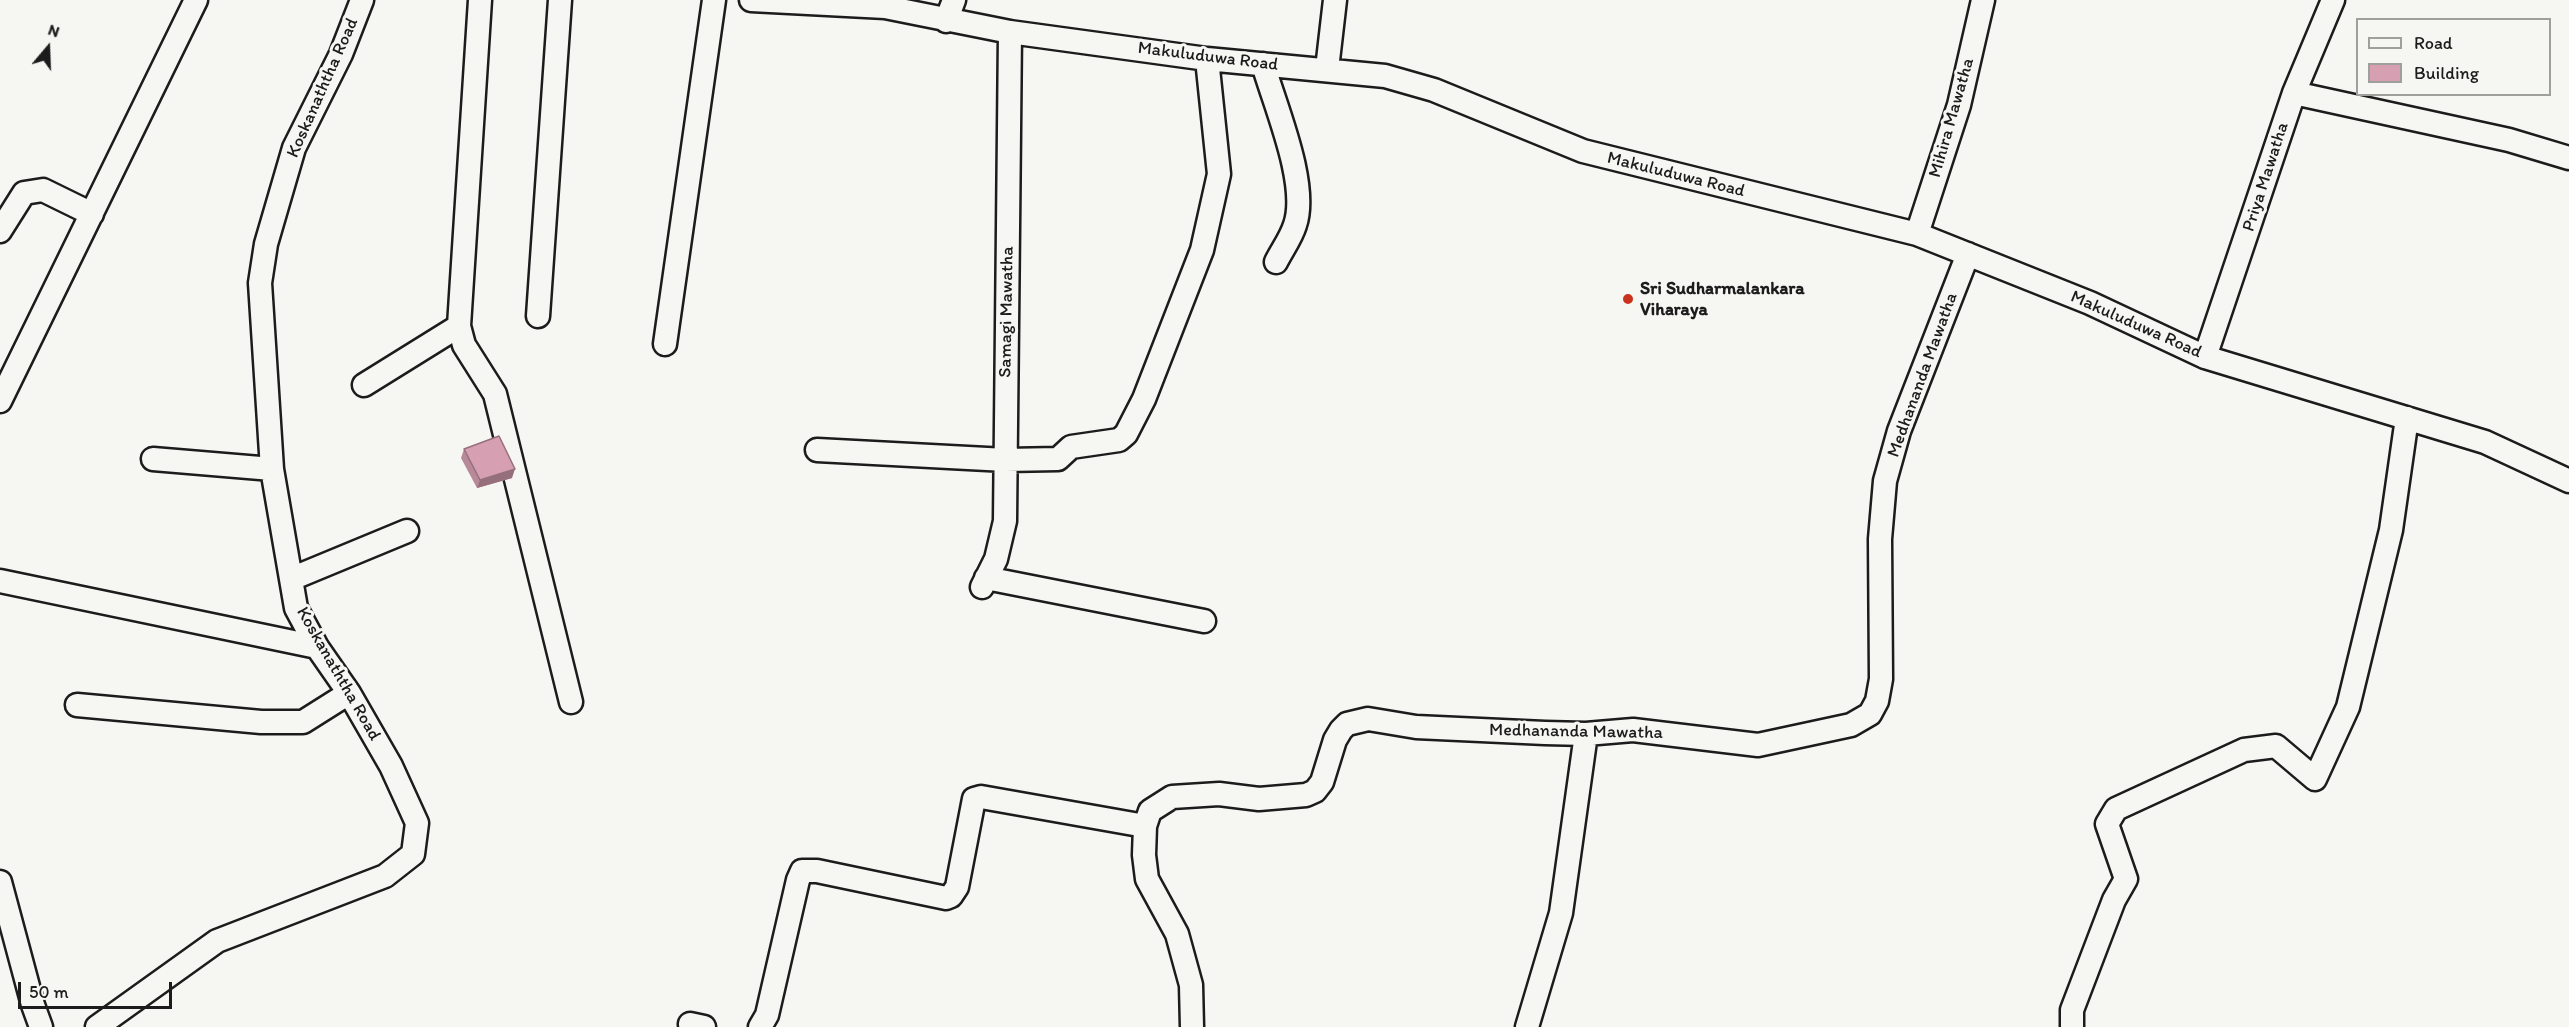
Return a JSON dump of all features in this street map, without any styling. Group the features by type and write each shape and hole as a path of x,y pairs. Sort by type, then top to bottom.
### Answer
{"street":[{"path":"0,401 196,0"},
{"name":"Koskanaththa Road","path":"96,1027 217,941 385,876 413,854 417,823 391,766 349,693 317,647 296,608 272,469 260,283 266,244 294,148 341,54 362,0"},
{"path":"480,0 459,326 464,345 495,394 571,702"},
{"path":"538,316 560,0"},
{"path":"665,344 714,0"},
{"name":"Makuluduwa Road","path":"752,0 950,10 1010,32 1207,59 1385,76 1434,90 1583,151 1917,234 2090,303 2205,357 2485,442 2569,481"},
{"path":"1327,69 1335,0"},
{"name":"Mihira Mawatha","path":"1917,234 1959,105 1983,0"},
{"name":"Priya Mawatha","path":"2205,357 2294,93 2333,0"},
{"name":"Samagi Mawatha","path":"1010,32 1005,521 996,559 984,583 1204,621"},
{"path":"817,450 1006,460 1058,459 1071,447 1079,444 1119,440 1131,427 1202,250 1219,174 1207,59"},
{"path":"1263,64 1300,197 1295,226 1276,262"},
{"path":"2294,93 2509,140 2569,158"},
{"path":"0,231 24,193 43,190 92,214"},
{"name":"Medhananda Mawatha","path":"1145,826 1150,811 1172,797 1220,794 1259,799 1293,798 1315,791 1322,782 1335,740 1341,730 1347,724 1368,719 1416,727 1586,734 1633,730 1758,745 1851,725 1870,714 1877,701 1881,680 1880,539 1886,481 1899,431 1968,254"},
{"path":"364,384 459,326"},
{"path":"2072,1027 2072,1010 2114,900 2126,879 2108,824 2116,809 2244,750 2276,746 2315,779 2348,707 2391,530 2407,418"},
{"path":"153,459 272,469"},
{"path":"291,579 407,531"},
{"path":"0,581 317,647"},
{"path":"77,705 261,722 303,722 349,693"},
{"path":"1527,1027 1561,913 1586,734"},
{"path":"760,1027 767,1015 802,871 817,871 946,898 951,896 957,887 974,799 981,797 1145,826 1147,879 1177,934 1191,985 1192,1027"},
{"path":"0,882 41,1027"}],"building":[{"path":"499,436 515,469 480,480 464,449"}],"place":[{"name":"Sri Sudharmalankara Viharaya","path":"1628,299"}]}
